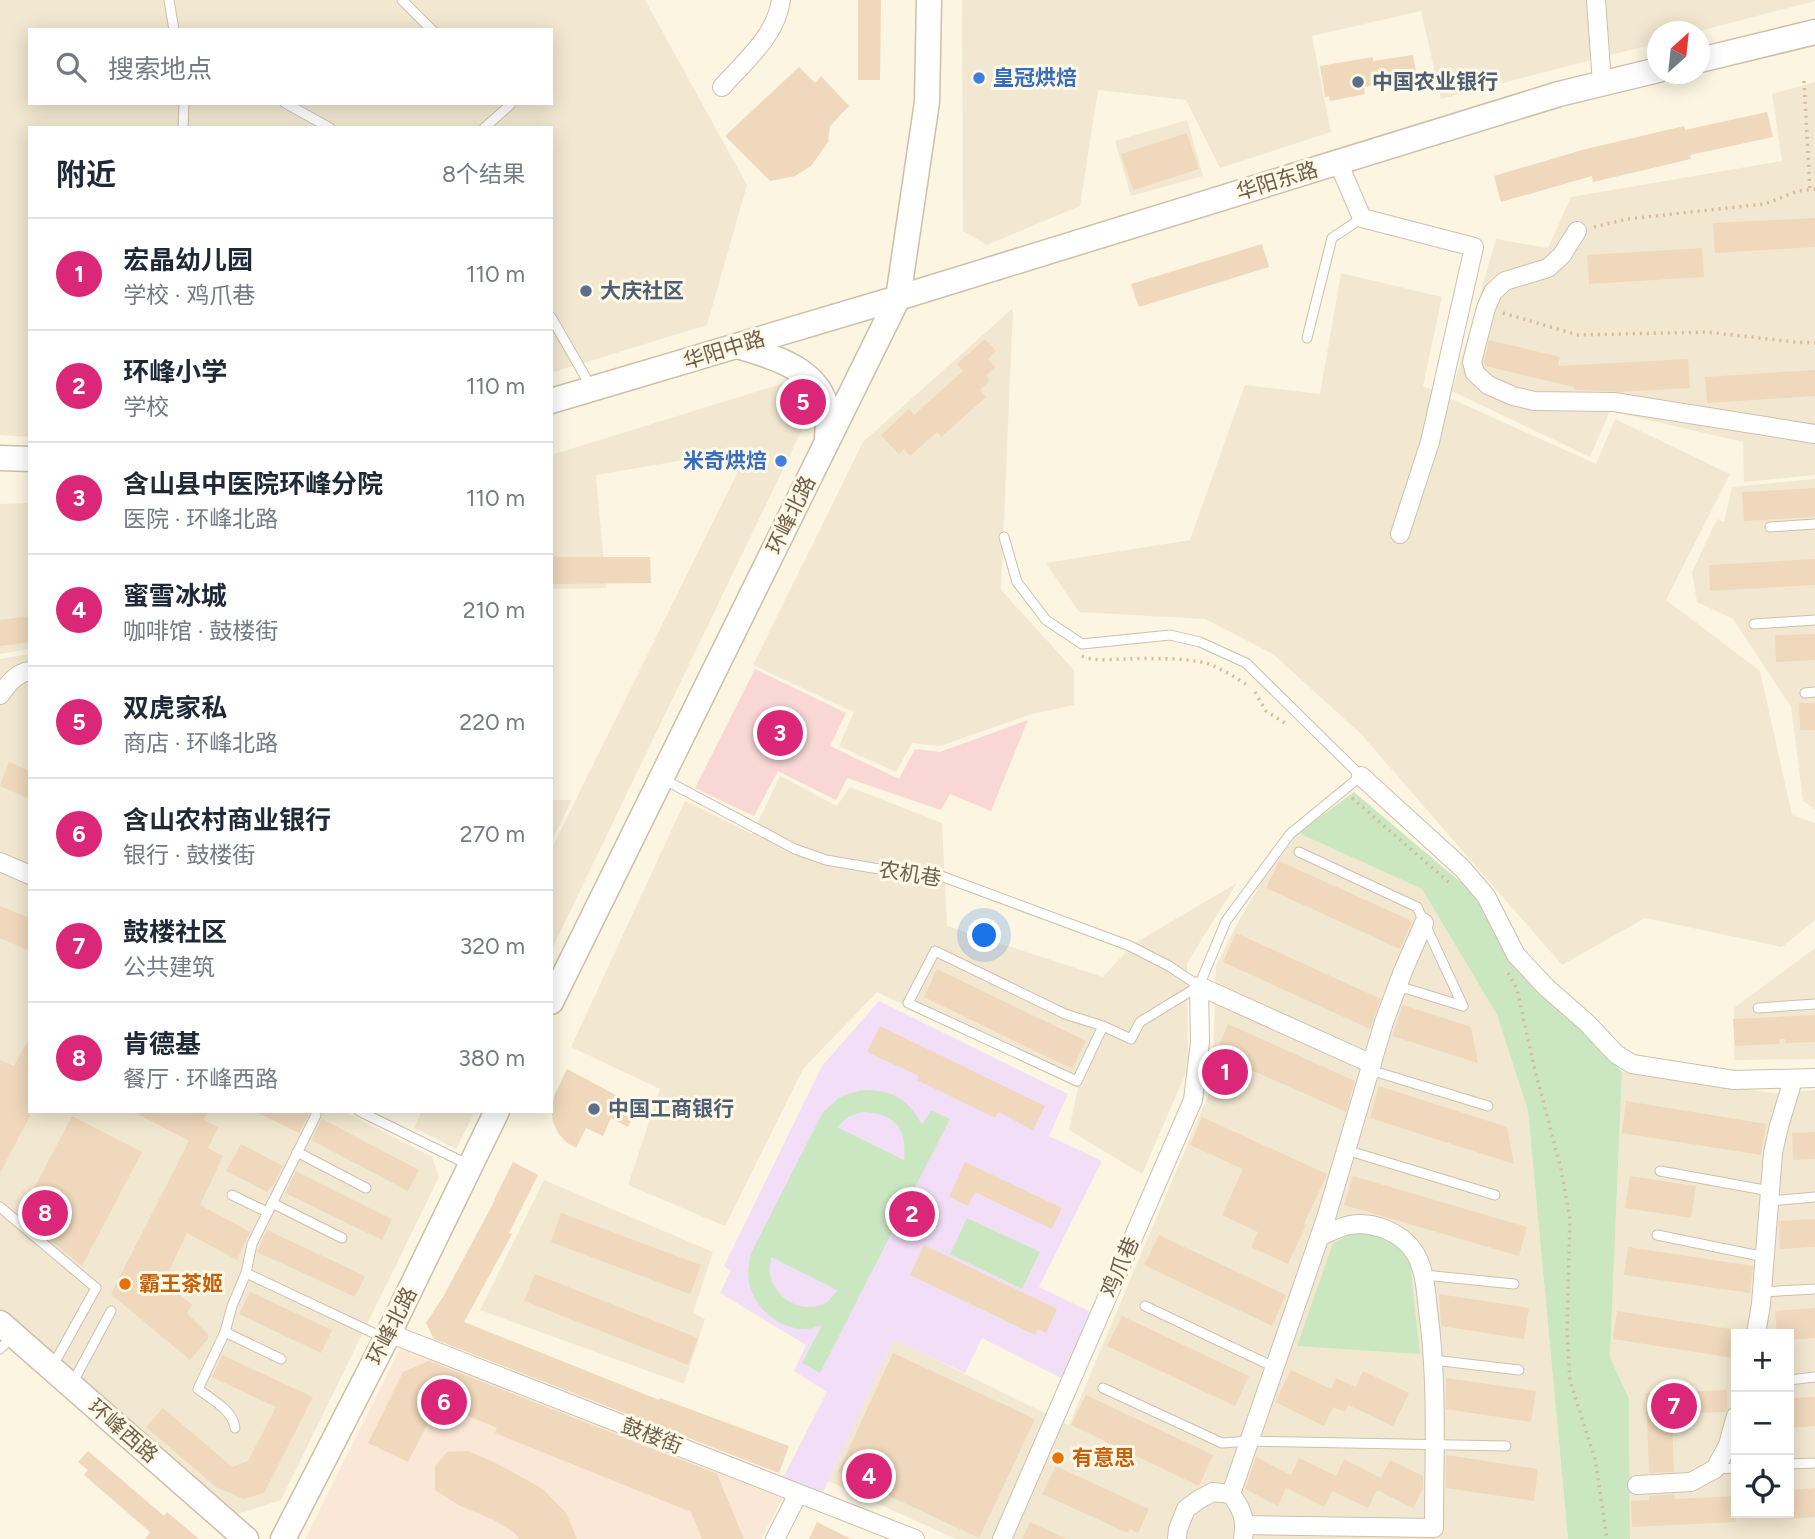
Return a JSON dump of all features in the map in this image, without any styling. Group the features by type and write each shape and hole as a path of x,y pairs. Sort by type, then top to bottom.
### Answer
{"main road":[{"name":"环峰北路","path":"553,998 898,298 926,102 929,0"},
{"path":"1710,57 1815,32"},
{"name":"华阳东路","path":"898,298 1559,94 1647,72"},
{"name":"华阳中路","path":"553,400 898,298"},
{"path":"737,346 775,357 813,381 827,412 827,440"},
{"path":"0,458 28,459"},
{"name":"环峰北路","path":"283,1539 387,1336 496,1113"},
{"name":"环峰西路","path":"5,1336 51,1368 246,1539"}],"street":[{"path":"722,86 771,32 781,0"},
{"path":"1596,0 1602,83"},
{"path":"1338,162 1362,218 1474,247 1430,442 1400,534"},
{"path":"1577,231 1562,255 1548,268 1505,281 1493,292 1486,307 1472,362 1475,373 1488,385 1513,396 1534,401 1614,402 1815,434"},
{"path":"0,695 9,682 28,671"},
{"path":"1361,776 1462,868 1486,896 1516,955 1616,1054 1632,1064 1734,1080 1815,1078"},
{"path":"0,862 28,874"},
{"path":"1231,1494 1320,1237 1384,1022 1424,923"},
{"path":"1199,986 1371,1067"},
{"name":"鸡爪巷","path":"1002,1539 1193,1100 1200,1042 1199,986"},
{"path":"1757,1329 1773,1153 1793,1080"},
{"path":"1177,1539 1186,1509 1213,1492 1231,1494 1241,1508 1244,1532 1434,1528 1433,1360 1424,1275 1415,1253 1401,1238 1385,1229 1367,1224 1349,1225 1320,1237"},
{"name":"鼓楼街","path":"387,1336 915,1539"},
{"path":"1637,1485 1691,1482 1716,1469 1731,1434"},
{"path":"775,1539 798,1494"}],"lane":[{"path":"169,0 174,28"},
{"path":"402,0 430,28"},
{"path":"183,126 184,105"},
{"path":"289,105 326,126"},
{"path":"486,126 510,105"},
{"path":"1307,338 1332,237 1362,218"},
{"path":"553,320 593,389"},
{"path":"1770,527 1815,524"},
{"path":"1004,537 1017,582 1046,620 1082,643 1170,635 1200,642 1246,663 1361,776 1290,834 1226,921 1199,986 1140,1022 1131,1039 1103,1026 1065,1014 935,951 908,1003 1077,1082 1103,1026"},
{"path":"1754,624 1815,620"},
{"name":"农机巷","path":"662,778 795,849 838,862 941,876 1130,947 1169,966 1199,986"},
{"path":"1299,852 1417,907 1463,1006 1398,986"},
{"path":"1758,1008 1815,1004"},
{"path":"1371,1067 1488,1106"},
{"path":"363,1113 470,1166"},
{"path":"235,1428 234,1419 229,1413 198,1389 225,1332 232,1306 247,1273 252,1244 316,1115"},
{"path":"1346,1150 1495,1195"},
{"path":"297,1152 366,1188"},
{"path":"1660,1171 1770,1196 1815,1197"},
{"path":"232,1195 342,1238"},
{"path":"0,1207 96,1288 51,1368"},
{"path":"1657,1236 1765,1257"},
{"path":"247,1273 387,1336"},
{"path":"1424,1275 1514,1284"},
{"path":"1762,1292 1815,1289"},
{"path":"1145,1307 1274,1367"},
{"path":"71,1386 111,1311"},
{"path":"225,1332 281,1359"},
{"path":"1433,1360 1519,1370"},
{"path":"1794,1379 1815,1377"},
{"path":"1104,1388 1222,1443 1249,1441 1506,1446"},
{"path":"1794,1464 1815,1463"},
{"path":"1716,1469 1731,1468"}],"path":[{"path":"1577,231 1627,219 1765,204 1798,191 1813,190 1804,81"},
{"path":"1486,307 1578,335 1706,332 1815,342"}],"shaded area":[{"path":"0,0 645,0 747,185 707,325 553,372 553,126 28,126 28,437 0,435"},
{"path":"962,0 1815,0 1710,28 1710,21 1647,21 1647,46 1441,99 1421,11 1312,36 1331,132 1220,168 1186,100 1098,90 1080,206 987,245 963,231"},
{"path":"1815,82 1815,475 1744,482 1743,442 1610,411 1590,457 1452,391 1496,239 1548,248 1571,197 1782,161 1772,94"},
{"path":"1187,120 1203,176 1131,196 1115,141"},
{"path":"1341,273 1442,297 1423,386 1596,464 1615,419 1730,474 1666,600 1760,671 1792,815 1815,823 1815,920 1782,947 1645,918 1562,965 1361,734 1273,654 1205,619 1079,612 1046,563 1190,540 1245,385 1320,394"},
{"path":"1013,308 1001,590 1074,670 1074,705 1032,714 940,746 912,743 896,772 839,746 854,712 753,665 863,442"},
{"path":"804,377 815,403 553,947 553,846 749,449 596,475 606,588 553,589 553,454"},
{"path":"1815,479 1815,809 1803,801 1791,707 1733,619 1697,602 1692,572 1717,519 1724,522 1732,487"},
{"path":"28,503 28,649 0,654 0,504"},
{"path":"28,654 28,1113 347,1113 432,1157 439,1177 281,1500 235,1515 0,1310 0,659"},
{"path":"755,669 846,713 830,746 899,779 915,749 940,752 1028,720 991,811 950,794 941,810 847,778 836,800 778,771 754,816 695,788"},
{"path":"780,776 837,806 850,787 942,823 947,926 1103,977 1133,944 1237,883 1187,963 1188,1068 1142,1174 1069,1130 1078,1088 877,992 803,1069 725,1226 628,1185 660,1089 571,1047 685,801 752,834"},
{"path":"553,800 572,800 553,838"},
{"path":"1298,833 1422,889 1497,1015 1528,1111 1568,1539 956,1539 828,1481 894,1339 1069,1425 1212,1086 1216,966 1263,880"},
{"path":"1815,948 1815,1059 1734,1060 1734,1008"},
{"path":"879,1001 1068,1094 1049,1136 1102,1161 1039,1287 1095,1314 1063,1379 982,1338 965,1373 894,1340 822,1494 783,1478 827,1392 794,1371 806,1345 720,1293 731,1271 724,1266 822,1066"},
{"path":"1622,1072 1774,1093 1815,1090 1815,1539 1630,1539 1629,1399 1610,1357"},
{"path":"421,1113 474,1113 456,1149 414,1128"},
{"path":"544,1180 713,1252 693,1313 705,1319 684,1384 480,1310"},
{"path":"402,1345 785,1493 761,1539 305,1539"}],"green space":[{"path":"1354,792 1470,890 1511,956 1622,1072 1610,1357 1629,1399 1630,1539 1568,1539 1528,1111 1497,1015 1422,889 1298,833"},
{"path":"861,1090 882,1092 898,1097 911,1108 922,1125 931,1110 950,1119 820,1373 802,1363 822,1325 808,1329 795,1328 774,1320 758,1304 749,1283 748,1270 750,1255 823,1112 840,1097","holes":["862,1112 883,1115 897,1124 903,1139 904,1160 837,1127 848,1117","771,1257 837,1290 838,1291 826,1303 817,1306 799,1306 791,1302 777,1291 773,1283 770,1272"]},
{"path":"967,1218 1040,1252 1022,1289 950,1254"},
{"path":"1366,1232 1383,1237 1399,1248 1410,1263 1420,1354 1297,1346 1333,1243 1348,1235"}],"building":[{"path":"858,0 881,0 880,80 858,80"},
{"name":"中国农业银行","path":"1413,55 1417,78 1364,87 1365,94 1330,101 1329,96 1325,97 1320,66 1373,57 1373,61"},
{"path":"799,67 815,83 821,76 849,106 830,126 828,142 811,166 795,176 770,181 725,136"},
{"path":"1767,112 1773,137 1690,155 1691,159 1593,182 1592,176 1501,202 1494,176 1586,149 1684,126 1685,130"},
{"path":"1187,133 1199,169 1133,190 1121,154"},
{"path":"1815,218 1815,247 1715,253 1713,223"},
{"path":"1262,244 1269,267 1139,307 1131,284"},
{"path":"1702,248 1704,277 1589,284 1587,255"},
{"path":"985,339 996,351 988,359 995,367 986,376 990,380 980,390 986,397 941,437 937,432 910,456 904,449 899,454 881,435 909,409 914,415 963,371 957,364"},
{"path":"1489,340 1560,357 1558,366 1688,359 1690,388 1622,392 1575,390 1574,387 1485,366"},
{"path":"1815,370 1815,396 1707,403 1705,377"},
{"path":"1815,488 1815,517 1744,521 1742,492"},
{"path":"553,557 650,557 651,583 553,584"},
{"path":"1815,559 1815,585 1710,591 1709,565"},
{"path":"28,616 28,642 0,646 0,620"},
{"path":"1815,634 1815,660 1776,662 1775,635"},
{"path":"1799,703 1815,703 1815,730 1800,730"},
{"path":"9,762 28,770 28,798 0,786"},
{"path":"1279,861 1412,921 1400,949 1266,888"},
{"path":"0,906 28,917 28,950 0,938"},
{"path":"1236,933 1381,999 1370,1029 1223,962"},
{"path":"937,969 1086,1041 1072,1069 924,997"},
{"path":"1403,1005 1471,1027 1478,1063 1392,1036"},
{"path":"1815,1015 1815,1042 1785,1043 1785,1039 1780,1039 1779,1044 1735,1046 1733,1019"},
{"path":"1228,1024 1355,1081 1346,1112 1215,1054"},
{"path":"880,1026 1045,1106 1033,1130 998,1112 995,1118 917,1080 919,1076 867,1052"},
{"path":"28,1041 30,1116 0,1173 0,1060 14,1066"},
{"name":"中国工商银行","path":"567,1069 638,1107 628,1127 611,1118 603,1136 586,1128 576,1148 558,1133 553,1122 555,1094"},
{"path":"1379,1086 1507,1127 1514,1164 1370,1118"},
{"path":"1626,1101 1766,1124 1761,1155 1622,1133"},
{"path":"136,1113 207,1113 204,1120 218,1127 208,1148 223,1156 200,1205 250,1232 237,1260 187,1233 164,1281 192,1305 187,1313 208,1334 208,1339 190,1360 111,1294 189,1141"},
{"path":"258,1113 309,1113 299,1133"},
{"path":"72,1116 142,1152 82,1266 20,1215"},
{"path":"1202,1117 1327,1174 1288,1264 1251,1247 1258,1232 1222,1215 1243,1169 1190,1145"},
{"path":"322,1119 419,1170 408,1191 311,1140"},
{"path":"1815,1132 1815,1159 1793,1160 1792,1133"},
{"path":"241,1144 283,1166 267,1192 226,1171"},
{"path":"513,1162 538,1175 509,1233 512,1234 464,1322 659,1400 660,1398 789,1446 779,1473 434,1339 426,1323 443,1297"},
{"path":"965,1162 1062,1208 1052,1229 975,1192 968,1206 949,1197"},
{"path":"296,1171 392,1219 382,1240 285,1193"},
{"path":"1353,1176 1527,1227 1519,1256 1344,1205"},
{"path":"1630,1176 1696,1186 1691,1218 1625,1208"},
{"path":"561,1213 701,1265 690,1294 551,1242"},
{"path":"1815,1219 1815,1247 1780,1249 1779,1221"},
{"path":"267,1230 365,1276 355,1297 257,1252"},
{"path":"1159,1235 1286,1295 1272,1326 1144,1265"},
{"path":"924,1245 1057,1309 1046,1333 1038,1329 1035,1335 910,1275"},
{"path":"1628,1247 1753,1266 1750,1293 1624,1275"},
{"path":"535,1274 698,1338 688,1365 524,1301"},
{"path":"250,1292 332,1330 321,1353 239,1314"},
{"path":"1439,1294 1529,1308 1524,1339 1441,1326"},
{"path":"1815,1308 1815,1338 1794,1340 1794,1329 1777,1329 1775,1311"},
{"path":"1617,1311 1731,1329 1731,1358 1613,1339"},
{"path":"1122,1316 1249,1376 1235,1406 1107,1346"},
{"path":"893,1353 1035,1419 979,1538 838,1472"},
{"path":"222,1355 313,1397 264,1493 244,1499 216,1487 146,1427 163,1408 232,1467 248,1461 276,1407 212,1377"},
{"path":"429,1361 717,1474 744,1539 702,1539 691,1512 495,1433 497,1428 464,1414 434,1428 433,1413 408,1462 368,1443 403,1372"},
{"path":"1291,1370 1331,1389 1336,1378 1356,1387 1363,1371 1409,1393 1393,1426 1348,1405 1345,1412 1333,1407 1324,1426 1275,1402"},
{"path":"1446,1378 1536,1391 1531,1422 1446,1409"},
{"path":"1727,1390 1725,1412 1697,1413 1697,1422 1672,1422 1674,1472 1649,1473 1646,1393"},
{"path":"1086,1395 1213,1455 1199,1486 1071,1425"},
{"path":"1815,1397 1815,1426 1794,1428 1794,1398"},
{"path":"88,1451 164,1516 167,1512 199,1539 145,1539 150,1532 84,1475 88,1470 78,1462"},
{"path":"467,1451 494,1462 543,1489 566,1513 577,1539 519,1539 515,1533 494,1520 460,1506 435,1490 435,1466 447,1452"},
{"path":"1446,1455 1538,1469 1534,1501 1446,1488"},
{"path":"1256,1457 1291,1475 1299,1458 1336,1476 1344,1459 1381,1478 1390,1460 1423,1476 1423,1489 1413,1508 1377,1490 1368,1508 1332,1491 1324,1507 1286,1488 1278,1506 1245,1489"},
{"path":"1056,1466 1149,1509 1138,1533 1130,1529 1128,1533 1042,1494"},
{"path":"1815,1488 1815,1517 1789,1519 1794,1518 1794,1490"},
{"path":"1675,1494 1675,1499 1731,1496 1731,1518 1736,1518 1736,1522 1632,1527 1631,1501 1649,1500 1649,1496"},
{"path":"817,1522 851,1539 809,1539"},
{"path":"1030,1522 1067,1539 1022,1539"}],"place":[{"name":"皇冠烘焙","path":"979,78"},
{"name":"中国农业银行","path":"1358,82"},
{"name":"大庆社区","path":"586,291"},
{"name":"双虎家私","path":"803,402"},
{"name":"米奇烘焙","path":"781,461"},
{"name":"含山县中医院环峰分院","path":"780,733"},
{"name":"宏晶幼儿园","path":"1225,1072"},
{"name":"中国工商银行","path":"594,1109"},
{"name":"肯德基","path":"45,1213"},
{"name":"环峰小学","path":"912,1214"},
{"name":"霸王茶姬","path":"125,1284"},
{"name":"含山农村商业银行","path":"444,1402"},
{"name":"鼓楼社区","path":"1674,1406"},
{"name":"有意思","path":"1058,1458"},
{"name":"蜜雪冰城","path":"869,1476"}]}
